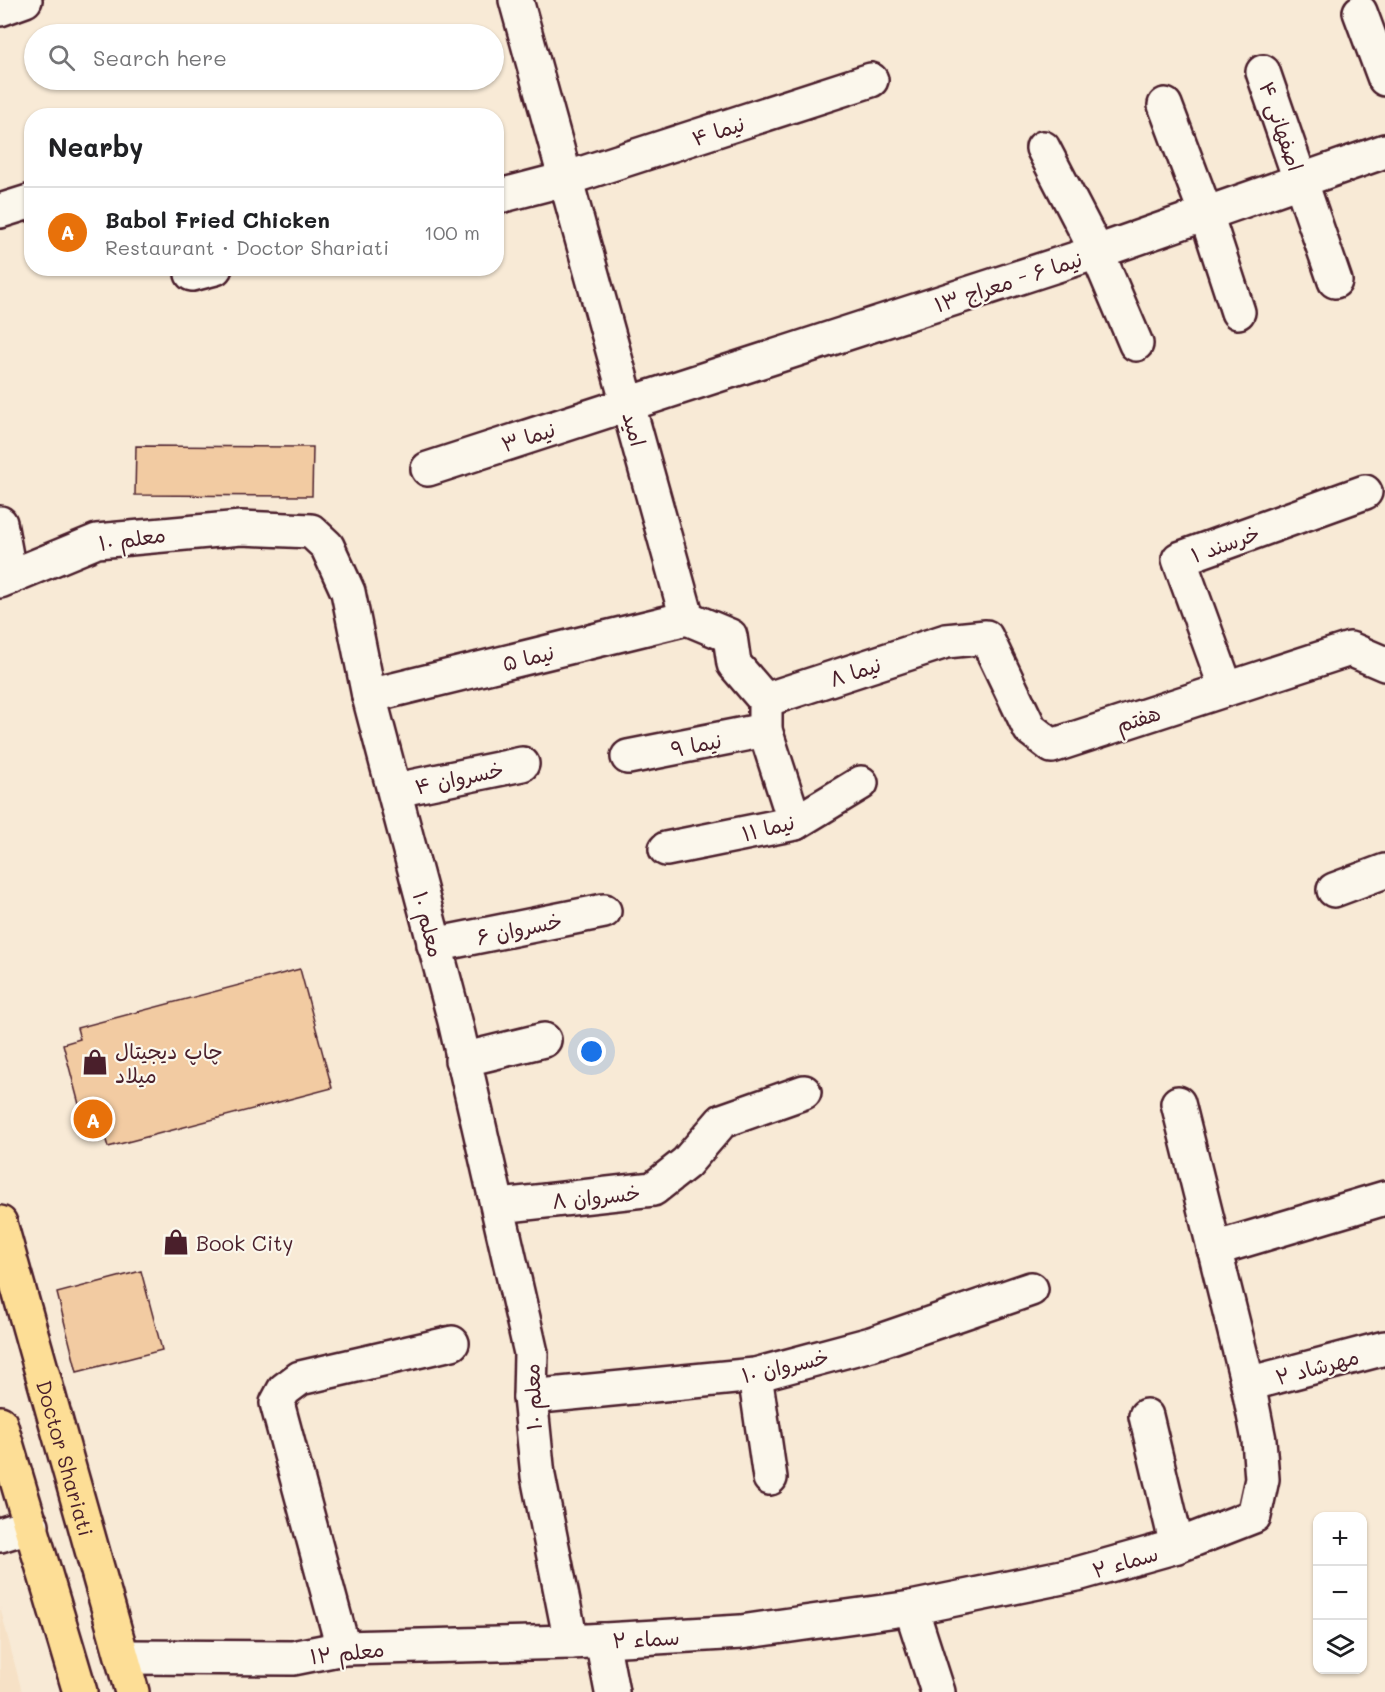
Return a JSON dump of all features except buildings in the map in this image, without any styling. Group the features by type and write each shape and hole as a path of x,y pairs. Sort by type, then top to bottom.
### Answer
{"main road":[{"name":"Doctor Shariati","path":"0,1223 132,1692"},
{"path":"0,1423 80,1692"}],"street":[{"path":"0,9 25,0"},
{"name":"امید","path":"516,0 687,618"},
{"path":"1360,12 1385,79"},
{"name":"اصفهانی ۴","path":"1263,72 1335,281"},
{"name":"نیما ۴","path":"504,195 565,179 871,80"},
{"path":"1164,105 1206,214 1238,312"},
{"path":"1042,148 1097,252 1136,345"},
{"name":"نیما ۶ - معراج ۱۳","path":"628,404 1097,252 1385,151"},
{"path":"0,211 24,204"},
{"name":"نیما ۳","path":"428,469 628,404"},
{"name":"خرسند ۱","path":"1226,688 1179,560 1365,492"},
{"path":"0,523 5,579"},
{"name":"معلم ۱۰","path":"5,579 97,541 241,528 311,531 327,546 348,592 369,696 396,790 455,1021 462,1060 499,1206 531,1353 530,1397 538,1476 586,1641 612,1692"},
{"path":"687,618 730,636 734,664 765,715 795,823"},
{"name":"نیما ۵","path":"369,696 687,618"},
{"name":"هفتم","path":"946,641 986,638 1030,729 1052,746 1350,649 1385,664"},
{"name":"نیما ۸","path":"765,715 946,641"},
{"name":"نیما ۹","path":"628,757 765,715"},
{"name":"خسروان ۴","path":"396,790 522,764"},
{"name":"نیما ۱۱","path":"666,849 795,823 861,783"},
{"path":"1334,890 1385,871"},
{"name":"خسروان ۶","path":"434,945 604,911"},
{"path":"462,1060 544,1040"},
{"name":"خسروان ۸","path":"499,1206 653,1189 686,1163 722,1121 804,1092"},
{"name":"سماء ۲","path":"586,1641 741,1632 911,1608 1077,1574 1177,1546 1254,1515 1262,1479 1259,1440 1248,1384 1178,1103"},
{"path":"1214,1249 1385,1198"},
{"name":"خسروان ۱۰","path":"530,1397 755,1375 871,1344 1030,1289"},
{"path":"343,1648 277,1403 284,1390 300,1378 452,1343"},
{"name":"مهرشاد ۲","path":"1248,1384 1385,1348"},
{"path":"755,1375 770,1478"},
{"path":"1146,1416 1177,1546"},
{"path":"0,1535 32,1525"},
{"path":"911,1608 938,1692"},
{"name":"معلم ۱۲","path":"123,1657 293,1658 343,1648 586,1641"}],"shaded area":[{"path":"0,1607 22,1692 0,1692"}],"place":[{"name":"چاپ دیجیتال میلاد","path":"95,1062"},
{"name":"Babol Fried Chicken","path":"93,1119"},
{"name":"Book City","path":"176,1242"}]}
